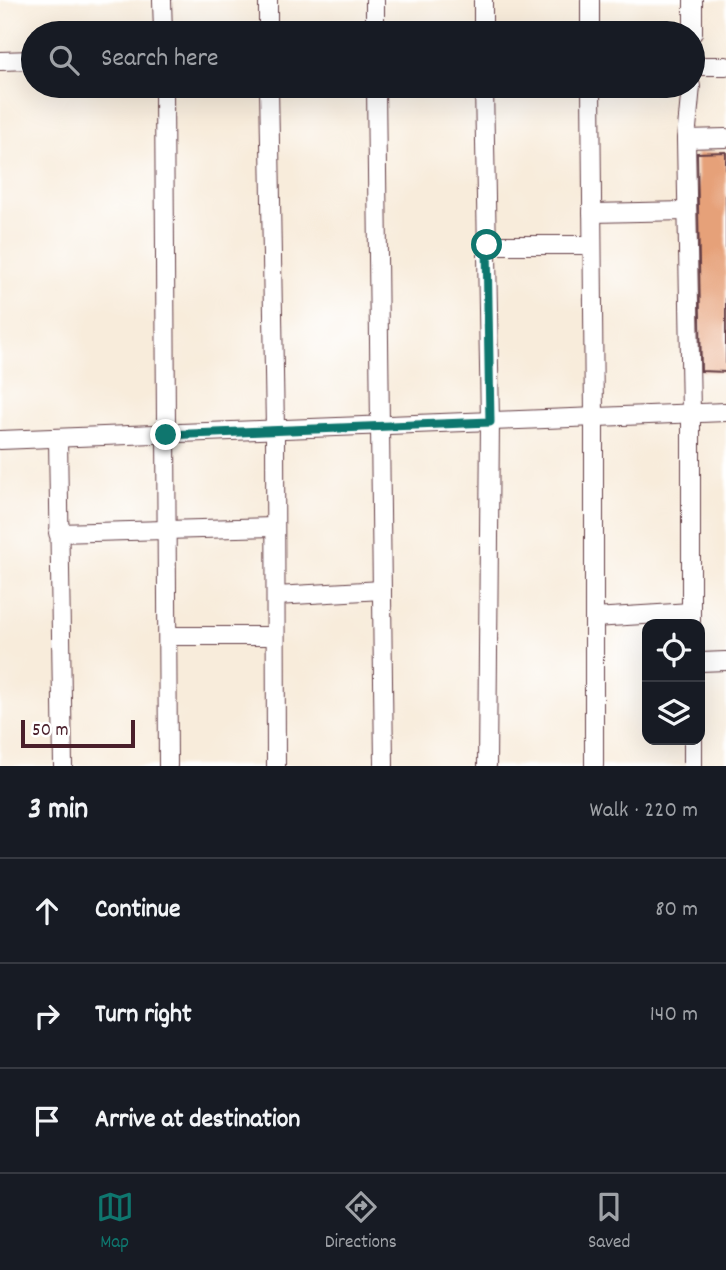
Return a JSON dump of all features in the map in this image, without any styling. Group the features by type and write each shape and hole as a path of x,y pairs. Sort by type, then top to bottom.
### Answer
{"street":[{"path":"162,0 163,21"},
{"path":"268,0 268,21"},
{"path":"375,0 375,21"},
{"path":"483,0 483,21"},
{"path":"590,0 590,21"},
{"path":"693,0 693,21"},
{"path":"0,61 21,60"},
{"path":"705,66 726,66"},
{"path":"164,98 167,766"},
{"path":"269,98 275,429 276,766"},
{"path":"376,98 384,766"},
{"path":"484,98 490,422 487,766"},
{"path":"591,98 594,766"},
{"path":"594,618 691,618 691,413 686,139 690,98"},
{"path":"686,139 726,138"},
{"path":"592,213 687,211"},
{"path":"487,245 593,245"},
{"path":"0,440 726,412"},
{"path":"58,438 63,766"},
{"path":"58,533 274,527"},
{"path":"276,596 382,590"},
{"path":"168,636 275,636"},
{"path":"705,662 726,661"},
{"path":"693,745 693,766"}],"building":[{"path":"726,152 726,372 701,371 697,153"}],"route":[{"path":"166,435 490,422 487,245"}]}
